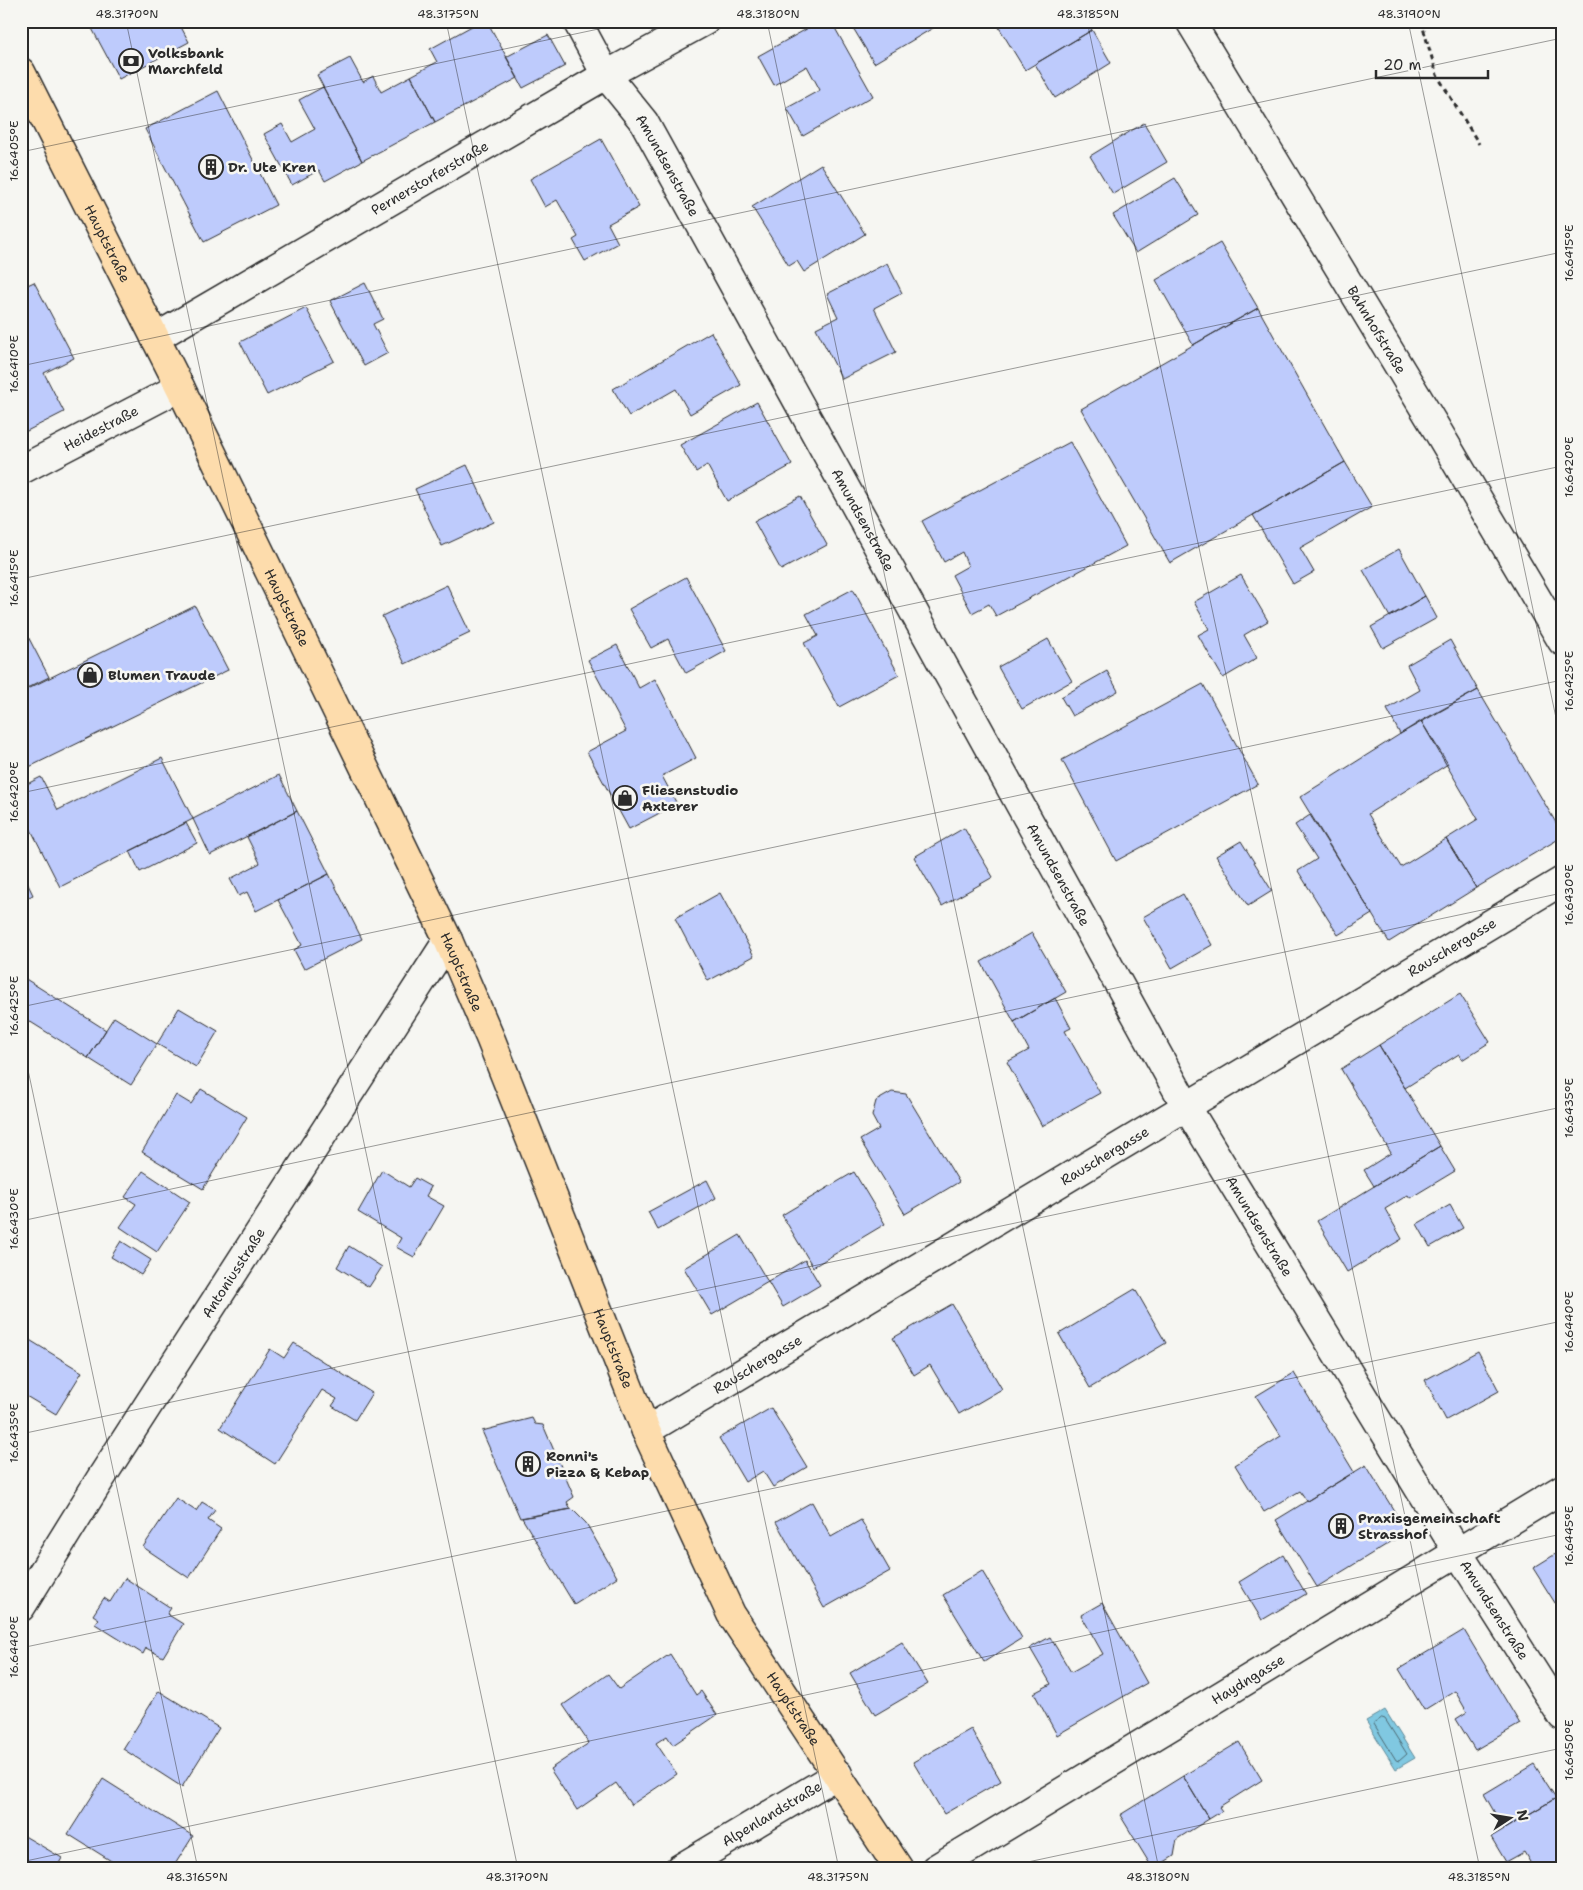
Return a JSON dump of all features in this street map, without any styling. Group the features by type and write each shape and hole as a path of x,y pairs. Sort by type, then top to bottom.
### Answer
{"main road":[{"name":"Hauptstraße","path":"21,72 180,387 448,940 491,1040 646,1431 732,1614 899,1869"}],"street":[{"name":"Amundsenstraße","path":"577,21 606,75 644,122 1186,1106 1457,1551 1562,1716"},
{"name":"Pernerstorferstraße","path":"155,338 606,75 705,21"},
{"name":"Bahnhofstraße","path":"1190,21 1562,641"},
{"name":"Heidestraße","path":"21,470 180,387"},
{"name":"Rauschergasse","path":"646,1431 1562,881"},
{"name":"Antoniusstraße","path":"21,1607 448,940"},
{"name":"Haydngasse","path":"935,1869 1562,1489"},
{"name":"Alpenlandstraße","path":"679,1869 838,1774"}],"path":[{"path":"1421,21 1437,75 1479,144"}],"water":[{"path":"1385,1710 1415,1758 1396,1769 1366,1721"}],"building":[{"name":"Volksbank Marchfeld","path":"88,21 191,21 181,27 189,42 119,79"},
{"path":"481,21 487,21 518,78 435,122 411,76 437,62 430,49"},
{"path":"821,21 831,21 873,96 803,136 787,108 820,90 807,66 774,85 758,56"},
{"path":"849,21 936,21 938,25 874,63"},
{"path":"995,21 1086,21 1092,30 1025,70"},
{"path":"1092,30 1111,63 1055,98 1035,64"},
{"path":"548,35 565,66 523,88 506,57"},
{"path":"350,58 363,82 373,76 381,92 411,76 435,122 362,161 317,75"},
{"path":"323,87 362,161 325,181 319,170 292,185 264,134 282,124 292,142 315,129 299,100"},
{"name":"Dr. Ute Kren","path":"218,91 276,205 204,242 145,129"},
{"path":"1144,123 1167,162 1113,194 1090,156"},
{"path":"601,139 639,207 608,224 618,243 585,261 573,240 578,237 557,200 545,207 530,179"},
{"path":"821,164 865,234 804,272 797,261 789,266 752,207"},
{"path":"1175,178 1198,215 1136,253 1113,215"},
{"path":"1220,243 1258,308 1193,345 1156,280"},
{"path":"887,263 902,293 874,308 896,352 842,379 816,328 838,317 827,294"},
{"path":"34,282 74,358 44,373 64,412 21,434 21,288"},
{"path":"365,283 383,319 373,324 388,353 364,366 330,301"},
{"path":"306,308 334,361 267,395 240,342"},
{"path":"1258,308 1345,462 1170,563 1081,409"},
{"path":"711,332 741,385 690,414 676,389 629,416 613,389"},
{"path":"757,402 792,465 727,501 707,465 696,472 680,445"},
{"path":"1070,442 1126,546 996,616 989,604 972,613 952,575 968,566 962,552 944,562 922,521"},
{"path":"1345,462 1372,507 1300,548 1314,572 1293,584 1253,515"},
{"path":"467,465 494,522 442,546 415,489"},
{"path":"800,496 827,545 781,570 754,521"},
{"path":"1399,549 1425,596 1390,617 1363,570"},
{"path":"1241,575 1268,621 1244,635 1257,658 1223,678 1198,635 1209,629 1194,602"},
{"path":"686,577 726,651 686,673 668,639 651,648 629,609"},
{"path":"447,585 470,633 405,664 382,616"},
{"path":"853,589 899,675 839,707 804,643 818,636 806,614"},
{"path":"1425,596 1437,618 1383,648 1371,627"},
{"path":"195,606 228,670 23,770 21,692"},
{"path":"21,623 49,677 21,691"},
{"path":"1048,639 1072,681 1022,709 998,667"},
{"path":"1450,640 1478,690 1400,734 1387,709 1420,690 1407,665"},
{"path":"617,645 639,688 655,679 696,758 662,776 677,804 629,829 587,752 626,731 588,660"},
{"path":"1107,671 1118,691 1072,716 1061,697"},
{"path":"1203,684 1258,784 1116,861 1062,760"},
{"path":"1478,690 1562,833 1562,837 1476,888 1446,839 1478,819 1421,721"},
{"path":"1421,721 1448,764 1368,814 1401,867 1446,839 1476,888 1389,942 1300,797"},
{"path":"162,758 193,819 60,887 21,810 21,787 41,777 58,810"},
{"path":"279,775 297,811 210,855 193,819"},
{"path":"297,811 329,874 256,911 247,892 239,896 230,879 260,863 247,837"},
{"path":"1310,815 1372,914 1338,935 1298,871 1317,859 1295,825"},
{"path":"186,823 197,843 140,872 130,851"},
{"path":"964,828 993,877 942,906 914,857"},
{"path":"1241,841 1272,891 1248,906 1216,856"},
{"path":"21,870 33,895 21,901"},
{"path":"329,874 362,939 304,969 294,950 302,945 278,900"},
{"path":"720,893 754,956 708,981 675,918"},
{"path":"1183,894 1212,945 1172,968 1143,917"},
{"path":"1032,933 1066,992 1014,1022 981,962"},
{"path":"21,976 106,1030 88,1058 21,1016"},
{"path":"1460,994 1490,1042 1462,1060 1459,1054 1405,1088 1379,1045"},
{"path":"1055,998 1071,1028 1065,1031 1100,1093 1042,1126 1007,1062 1029,1050 1014,1022"},
{"path":"179,1008 218,1031 196,1067 157,1044"},
{"path":"114,1017 157,1044 131,1085 88,1058"},
{"path":"1379,1045 1440,1146 1374,1186 1364,1170 1391,1153 1341,1069"},
{"path":"201,1089 247,1117 203,1189 142,1152 176,1095 191,1104"},
{"path":"892,1092 906,1094 959,1182 905,1214 860,1140 879,1129 872,1116 876,1101"},
{"path":"1440,1146 1455,1171 1410,1198 1408,1195 1385,1209 1402,1239 1347,1272 1317,1221"},
{"path":"382,1170 409,1187 415,1178 431,1187 426,1196 444,1206 414,1257 396,1247 401,1238 358,1212"},
{"path":"143,1171 190,1202 157,1252 120,1227 136,1204 125,1197"},
{"path":"854,1172 885,1224 813,1267 782,1215"},
{"path":"707,1180 716,1198 658,1230 648,1212"},
{"path":"1450,1205 1463,1228 1430,1247 1417,1224"},
{"path":"740,1235 768,1282 712,1315 684,1268"},
{"path":"121,1241 151,1260 141,1275 111,1257"},
{"path":"349,1246 382,1267 369,1287 337,1267"},
{"path":"805,1260 820,1285 783,1307 768,1282"},
{"path":"1135,1289 1166,1343 1090,1388 1059,1334"},
{"path":"952,1304 1002,1389 959,1414 930,1365 914,1375 893,1338"},
{"path":"23,1336 82,1372 56,1414 21,1393"},
{"path":"294,1343 372,1393 355,1420 332,1406 337,1399 322,1390 275,1464 220,1428 270,1349 284,1358"},
{"path":"1478,1351 1499,1391 1446,1420 1425,1380"},
{"path":"1294,1373 1354,1472 1307,1501 1300,1491 1264,1512 1235,1465 1281,1436 1256,1396"},
{"path":"771,1408 807,1467 773,1487 763,1471 745,1482 719,1438"},
{"name":"Ronni's Pizza & Kebap","path":"532,1418 535,1424 543,1425 574,1497 567,1502 571,1509 520,1518 482,1431"},
{"name":"Praxisgemeinschaft Strasshof","path":"1366,1465 1407,1532 1317,1587 1276,1520"},
{"path":"176,1498 196,1511 202,1502 215,1510 208,1520 221,1529 189,1578 143,1547"},
{"path":"812,1502 831,1537 861,1520 890,1571 824,1608 776,1522"},
{"path":"572,1509 586,1523 617,1577 574,1604 522,1518"},
{"path":"1562,1550 1562,1614 1533,1568"},
{"path":"1283,1555 1306,1594 1262,1620 1239,1582"},
{"path":"982,1571 1022,1638 984,1662 943,1595"},
{"path":"125,1578 171,1608 167,1614 183,1624 163,1657 146,1648 143,1654 95,1624 99,1619 93,1615 104,1598 110,1602"},
{"path":"1102,1603 1147,1683 1057,1735 1034,1693 1051,1684 1030,1648 1050,1637 1071,1672 1103,1654 1081,1615"},
{"path":"1464,1630 1520,1724 1475,1750 1456,1719 1467,1712 1455,1691 1424,1710 1399,1669"},
{"path":"902,1642 928,1684 875,1715 850,1673"},
{"path":"670,1654 696,1695 701,1691 717,1715 673,1745 667,1736 656,1743 677,1774 631,1805 616,1783 577,1810 550,1769 589,1743 563,1705 608,1674 619,1689"},
{"path":"159,1691 219,1728 182,1787 123,1749"},
{"path":"971,1729 1001,1781 944,1814 913,1762"},
{"path":"1239,1742 1262,1780 1219,1807 1222,1811 1209,1819 1183,1776"},
{"path":"1534,1764 1556,1798 1504,1829 1484,1794"},
{"path":"1183,1776 1209,1819 1177,1839 1174,1856 1153,1869 1120,1815"},
{"path":"103,1779 193,1836 172,1869 124,1869 68,1834"},
{"path":"1556,1798 1562,1808 1562,1868 1534,1869 1524,1852 1506,1862 1491,1837"},
{"path":"21,1834 62,1858 56,1869 21,1869"}],"place":[{"name":"Volksbank Marchfeld","path":"131,61"},
{"name":"Dr. Ute Kren","path":"211,167"},
{"name":"Blumen Traude","path":"90,675"},
{"name":"Fliesenstudio Axterer","path":"625,798"},
{"name":"Ronni's Pizza & Kebap","path":"528,1464"},
{"name":"Praxisgemeinschaft Strasshof","path":"1341,1526"}]}
